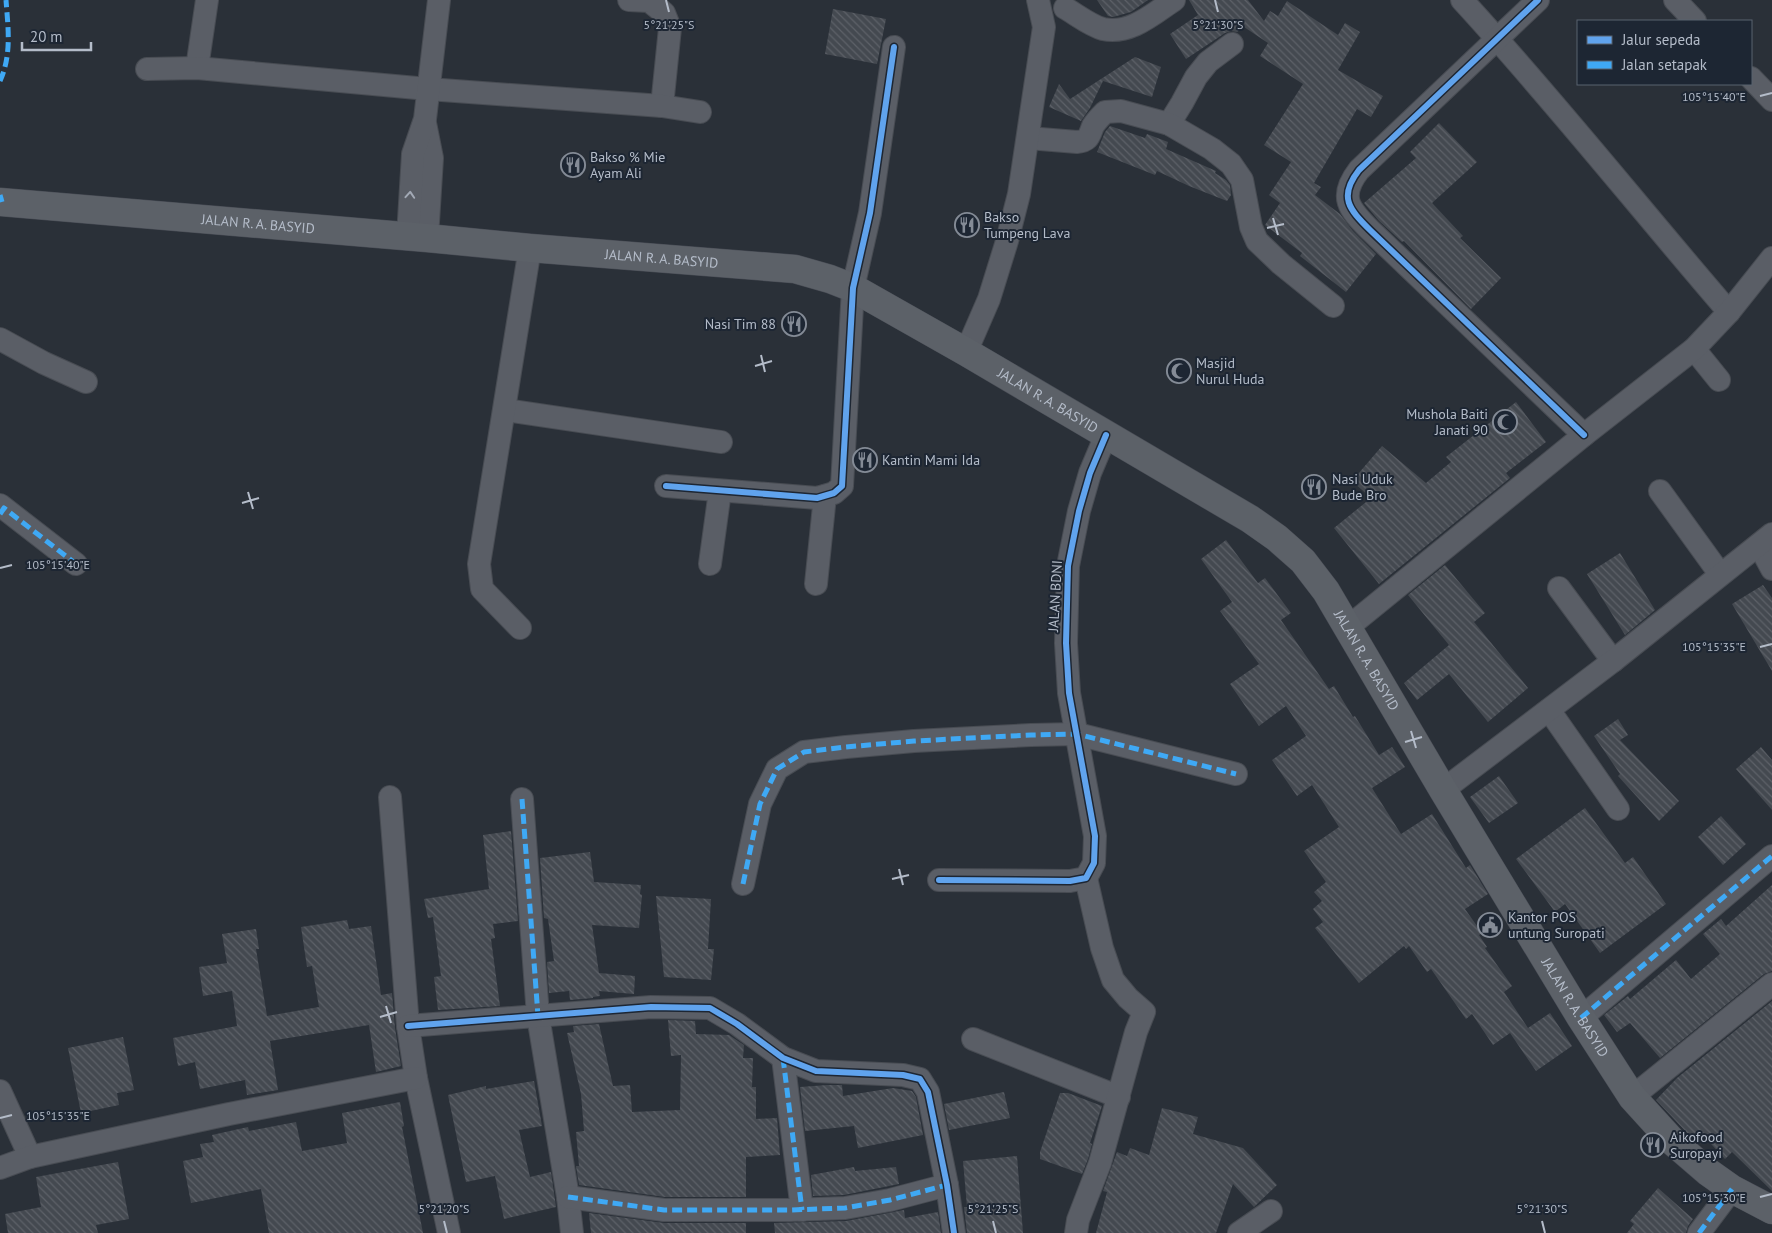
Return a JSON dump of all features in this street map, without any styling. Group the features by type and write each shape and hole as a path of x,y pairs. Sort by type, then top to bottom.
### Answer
{"main road":[{"name":"JALAN R. A. BASYID","path":"0,202 795,269 853,288 966,352 1250,519 1277,538 1303,561 1326,591 1443,790 1581,1018 1632,1097 1672,1141 1708,1172 1732,1190 1772,1210"}],"street":[{"path":"197,68 207,0"},
{"path":"417,237 432,158 425,119 440,0"},
{"path":"629,0 649,1 664,13 670,28 662,106"},
{"path":"966,352 989,299 1019,194 1044,28 1038,0"},
{"path":"1044,28 1070,4 1102,28 1120,31 1136,25 1174,0"},
{"path":"1462,0 1498,39 1729,312"},
{"path":"1538,0 1359,170 1351,180 1347,192 1348,206 1370,230 1584,435"},
{"path":"1675,0 1694,20"},
{"path":"1169,124 1196,77 1208,62 1232,44"},
{"path":"666,486 817,498 834,493 842,486 853,288 870,213 894,47"},
{"path":"147,68 197,68 428,89 662,106 700,112"},
{"path":"1752,79 1772,100"},
{"path":"1028,138 1085,141 1090,136 1094,123 1105,112 1121,111 1169,124 1212,149 1231,164 1242,180 1251,227 1257,241 1281,264 1333,306"},
{"path":"520,628 482,588 479,564 530,248"},
{"path":"1347,628 1584,435 1694,350 1729,312 1772,258"},
{"path":"0,339 44,363 86,382"},
{"path":"1694,350 1719,380"},
{"path":"505,410 721,442"},
{"name":"JALAN BDNI","path":"1086,878 1094,862 1095,836 1069,693 1066,643 1068,566 1079,511 1090,473 1106,435"},
{"path":"710,564 720,491"},
{"path":"1660,491 1720,574"},
{"path":"816,584 826,496"},
{"path":"1,509 76,564"},
{"path":"1443,790 1549,710 1765,539 1772,569"},
{"path":"1559,588 1613,660"},
{"path":"1549,710 1618,809"},
{"path":"744,884 760,804 777,768 804,752 914,741 1077,734 1236,774"},
{"path":"390,797 408,1026 416,1078 449,1233"},
{"path":"522,799 538,1016 568,1196 572,1233"},
{"path":"1581,1018 1772,856"},
{"path":"939,880 1070,882 1086,878 1102,948 1113,980 1128,998 1144,1012 1136,1032 1100,1163 1078,1220 1076,1233"},
{"path":"1632,1097 1772,984"},
{"path":"408,1026 651,1007 710,1008 737,1024 783,1058 816,1071 904,1075 920,1079 928,1092 948,1184 954,1233"},
{"path":"973,1039 1119,1097"},
{"path":"783,1058 802,1210"},
{"path":"0,1168 30,1157 229,1114 416,1078"},
{"path":"0,1091 30,1157"},
{"path":"568,1196 664,1210 802,1210 845,1208 890,1200 948,1184"},
{"path":"1698,1233 1732,1190"},
{"path":"1239,1233 1271,1211"}],"building":[{"path":"1097,0 1148,0 1131,12 1113,17 1108,16"},
{"path":"1189,0 1248,0 1264,21 1270,11 1278,16 1287,1 1338,35 1345,23 1360,32 1338,70 1383,96 1371,117 1357,109 1314,183 1321,187 1315,195 1340,214 1353,231 1376,254 1346,292 1300,256 1302,253 1265,225 1280,203 1269,195 1291,162 1264,145 1303,84 1260,56 1268,43 1244,27 1237,32 1225,33 1186,59 1170,34 1198,15"},
{"path":"833,9 886,19 877,64 825,54"},
{"path":"1135,57 1161,67 1152,97 1103,81 1090,108 1081,121 1049,107 1059,84 1070,99"},
{"path":"1439,123 1477,162 1432,203 1463,236 1460,238 1501,278 1471,309 1404,241 1402,242 1379,221 1364,203 1416,158 1410,152"},
{"path":"1110,126 1145,138 1147,134 1168,142 1166,149 1216,171 1215,173 1230,185 1231,195 1227,201 1157,171 1155,175 1097,152 1105,132"},
{"path":"1516,402 1546,442 1506,473 1510,478 1379,584 1334,528 1371,498 1352,481 1382,446 1426,483 1451,462 1446,457"},
{"path":"1226,540 1258,583 1265,578 1291,613 1281,620 1329,689 1334,686 1379,755 1392,747 1405,767 1372,788 1401,834 1432,814 1466,868 1470,865 1488,894 1465,909 1482,933 1479,935 1487,947 1485,948 1512,986 1504,992 1528,1028 1550,1013 1572,1046 1536,1071 1510,1033 1493,1045 1472,1014 1466,1019 1431,969 1427,972 1409,946 1406,949 1404,946 1359,983 1315,928 1323,922 1313,909 1322,901 1314,892 1326,882 1304,851 1339,827 1312,785 1297,796 1272,760 1306,736 1286,706 1259,726 1230,684 1259,664 1220,611 1232,602 1201,559"},
{"path":"1620,553 1655,610 1625,635 1587,574"},
{"path":"1445,565 1485,613 1474,622 1528,688 1488,722 1449,674 1417,700 1404,683 1449,645 1408,595"},
{"path":"1763,585 1772,598 1772,671 1732,604"},
{"path":"1618,719 1628,735 1620,740 1679,801 1659,821 1618,776 1620,774 1594,736"},
{"path":"1761,747 1772,760 1772,810 1736,769"},
{"path":"1499,776 1518,803 1489,823 1470,797"},
{"path":"1585,808 1625,863 1633,857 1666,904 1600,953 1565,904 1555,912 1516,859"},
{"path":"1721,816 1746,844 1723,865 1698,837"},
{"path":"511,831 518,921 493,924 495,938 491,939 500,1006 438,1010 434,977 441,976 433,917 428,918 424,899 489,889 483,835"},
{"path":"590,852 594,882 641,885 639,928 592,925 599,973 635,976 634,994 599,991 600,996 570,1000 569,991 549,993 547,962 554,961 548,919 544,918 540,858"},
{"path":"1772,885 1772,971 1764,974 1660,1058 1630,1023 1617,1032 1604,1015 1628,996 1630,999 1676,960 1691,979 1720,954 1703,934 1721,919 1726,926"},
{"path":"656,896 711,899 708,949 714,949 711,980 664,977"},
{"path":"347,920 349,929 371,926 381,995 392,993 401,1066 376,1072 369,1025 270,1041 278,1090 247,1095 245,1080 200,1089 195,1062 178,1066 173,1038 237,1026 232,991 203,996 199,967 227,963 222,934 256,929 259,949 256,949 267,1016 319,1007 312,966 307,967 301,927"},
{"path":"1772,1001 1772,1191 1732,1152 1725,1159 1699,1131 1692,1138 1656,1100 1677,1078"},
{"path":"668,1020 695,1021 696,1034 729,1035 744,1045 743,1058 753,1058 752,1087 756,1087 756,1119 777,1118 780,1155 746,1157 746,1197 665,1197 579,1185 576,1166 579,1166 576,1132 584,1131 581,1094 567,1033 574,1032 573,1026 599,1024 613,1086 630,1085 632,1112 680,1110 681,1055 671,1056"},
{"path":"123,1037 134,1090 117,1093 119,1105 81,1113 68,1048"},
{"path":"534,1081 542,1126 519,1130 530,1177 551,1172 556,1207 504,1219 495,1176 466,1182 448,1095 486,1086 486,1089"},
{"path":"842,1085 843,1096 893,1088 912,1091 916,1097 923,1135 858,1148 854,1126 805,1131 800,1087"},
{"path":"1004,1092 1010,1118 949,1130 944,1104"},
{"path":"1060,1093 1068,1093 1102,1106 1090,1143 1092,1144 1088,1159 1082,1174 1040,1159 1040,1152"},
{"path":"400,1102 404,1126 402,1127 423,1233 269,1233 261,1189 191,1203 183,1161 203,1157 200,1144 214,1142 212,1135 248,1127 249,1131 296,1122 302,1151 347,1143 342,1113"},
{"path":"1162,1108 1198,1117 1193,1134 1243,1148 1277,1185 1254,1207 1233,1184 1216,1233 1096,1233 1107,1192 1103,1191 1117,1152 1127,1156 1130,1148 1149,1155"},
{"path":"1017,1156 1023,1233 967,1233 964,1207 967,1207 963,1161"},
{"path":"118,1162 129,1219 96,1225 98,1233 8,1233 5,1214 41,1207 36,1177"},
{"path":"854,1167 855,1171 896,1167 899,1184 844,1195 813,1196 811,1175"},
{"path":"1658,1188 1693,1219 1686,1233 1627,1233 1634,1224 1630,1221"},
{"path":"904,1210 905,1218 938,1212 941,1233 775,1233 774,1223 846,1221"},
{"path":"589,1213 664,1223 746,1223 746,1233 591,1233"}],"marked path":[{"path":"0,81 8,51 6,0"},
{"path":"0,195 2,202"},
{"path":"0,514 4,508 76,564"},
{"path":"743,884 760,804 777,769 804,752 914,741 1077,734 1236,774"},
{"path":"522,799 538,1016"},
{"path":"1581,1018 1772,856"},
{"path":"783,1058 802,1210"},
{"path":"568,1197 664,1210 790,1210 845,1208 890,1200 947,1185"},
{"path":"1699,1233 1732,1189"}],"cycle path":[{"path":"1538,0 1359,170 1349,188 1348,195 1349,202 1356,216 1584,435"},
{"path":"666,486 817,498 834,493 842,486 853,288 870,213 894,47"},
{"path":"939,880 1070,881 1086,878 1094,863 1095,836 1069,693 1066,643 1068,566 1079,511 1090,473 1106,435"},
{"path":"408,1026 651,1007 710,1008 737,1024 783,1058 816,1071 903,1075 920,1079 928,1092 947,1185 954,1233"}],"place":[{"name":"Bakso % Mie Ayam Ali","path":"573,165"},
{"name":"Bakso Tumpeng Lava","path":"967,225"},
{"name":"Nasi Tim 88","path":"794,324"},
{"name":"Masjid Nurul Huda","path":"1179,371"},
{"name":"Mushola Baiti Janati 90","path":"1505,422"},
{"name":"Kantin Mami Ida","path":"865,460"},
{"name":"Nasi Uduk Bude Bro","path":"1314,487"},
{"name":"Kantor POS untung Suropati","path":"1490,925"},
{"name":"Aikofood Suropayi","path":"1653,1145"}]}
